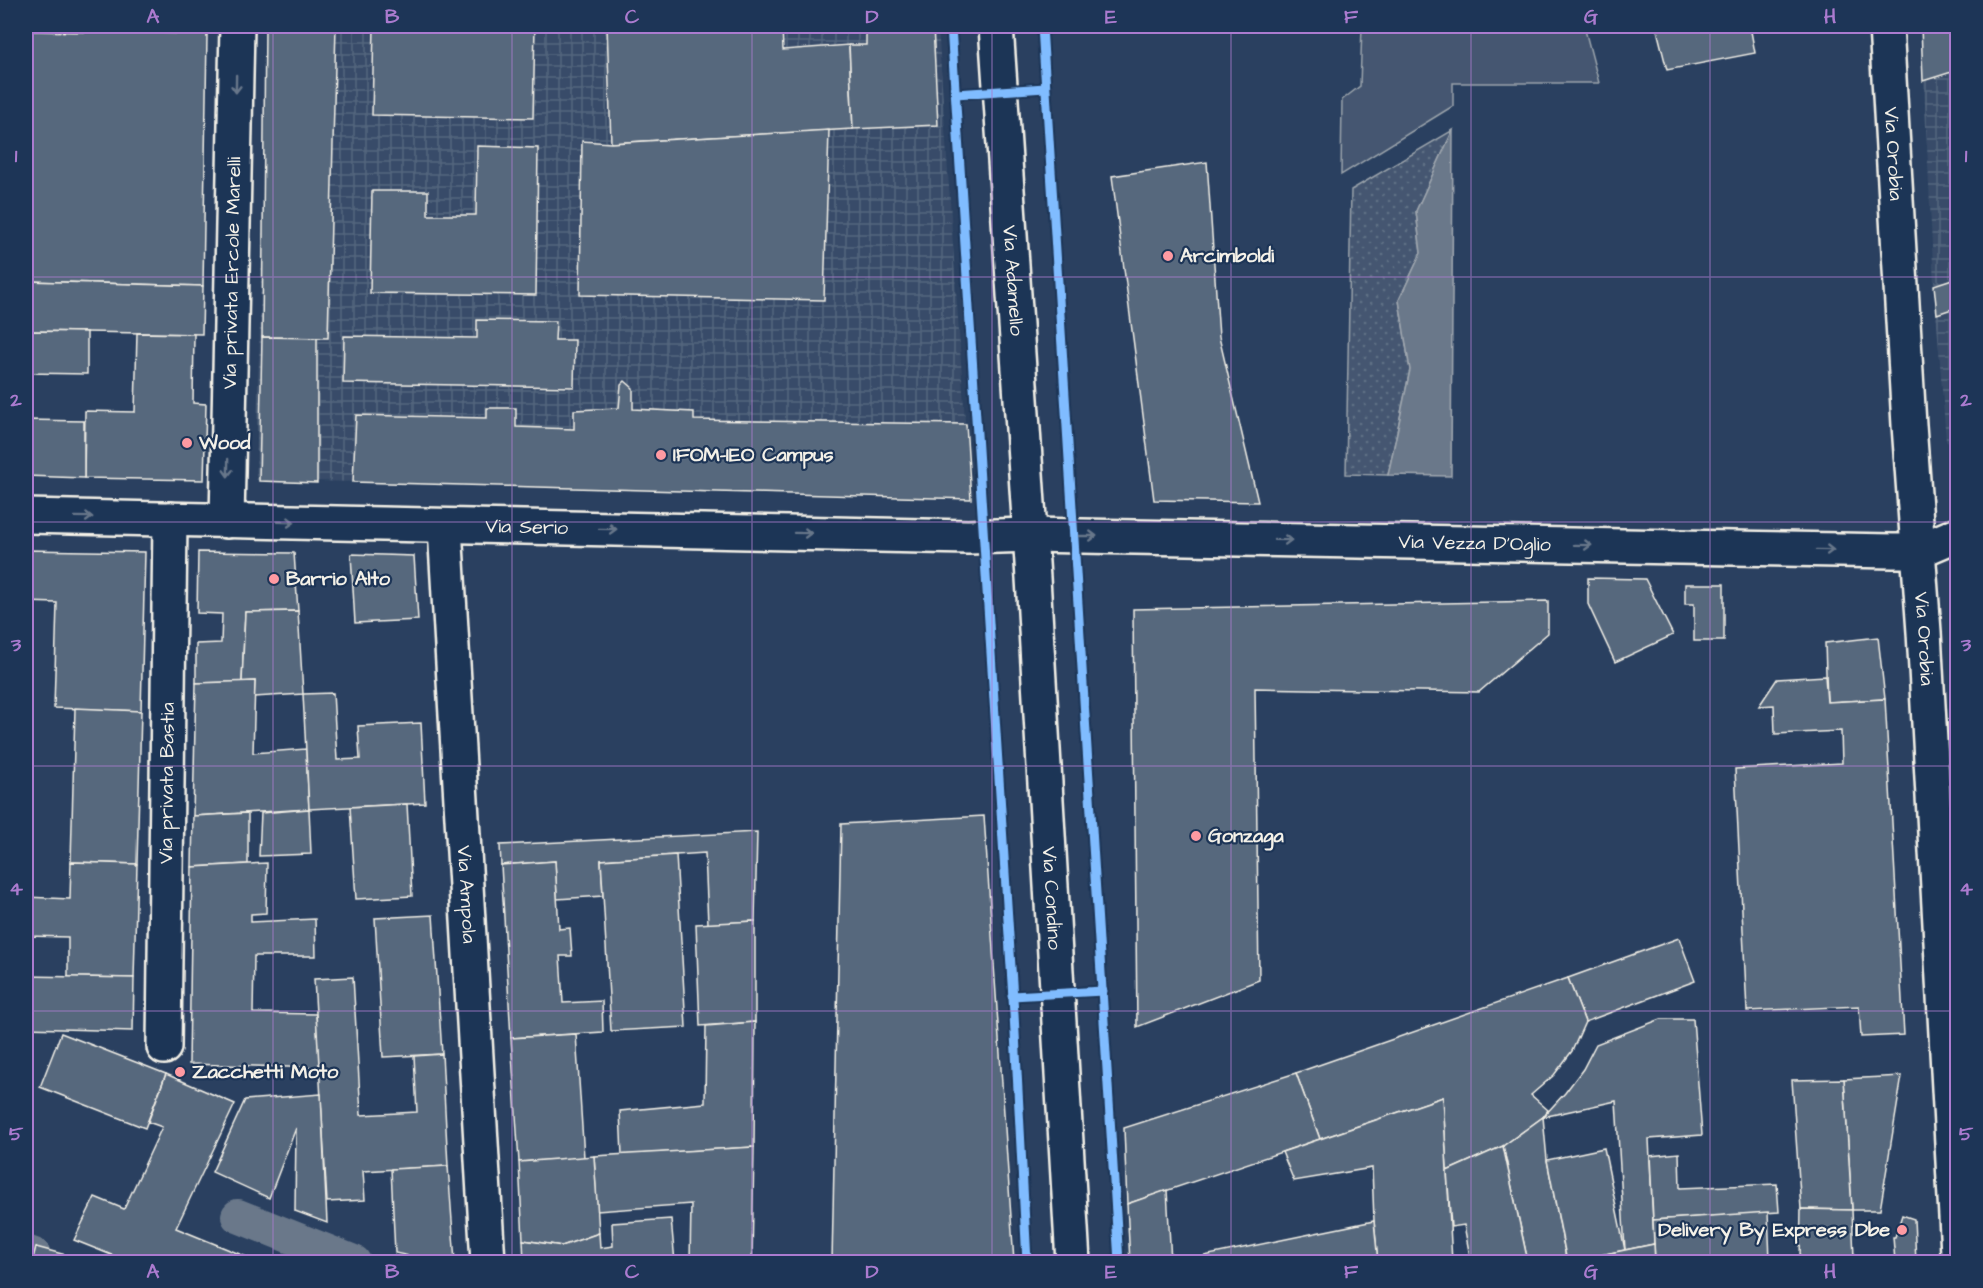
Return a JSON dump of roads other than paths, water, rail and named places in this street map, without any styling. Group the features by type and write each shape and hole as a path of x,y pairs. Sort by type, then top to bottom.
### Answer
{"street":[{"name":"Via privata Ercole Marelli","path":"227,521 237,26"},
{"name":"Via Adamello","path":"996,26 1029,535"},
{"name":"Via Orobia","path":"1886,26 1909,425 1924,632 1958,1253"},
{"name":"Via Serio","path":"26,516 956,537 1029,535"},
{"name":"Via privata Bastia","path":"164,1047 170,519"},
{"name":"Via Ampola","path":"445,526 488,1263"},
{"path":"1918,551 1958,534"},
{"name":"Via Vezza D'Oglio","path":"1029,535 1918,551"},
{"name":"Via Condino","path":"1029,535 1073,1263"}],"waterway":[{"path":"238,1216 354,1262"},
{"path":"26,1252 34,1255"}],"place":[{"name":"Arcimboldi","path":"1168,256"},
{"name":"Wood","path":"187,443"},
{"name":"IFOM-IEO Campus","path":"661,455"},
{"name":"Barrio Alto","path":"274,579"},
{"name":"Gonzaga","path":"1196,836"},
{"name":"Zacchetti Moto","path":"180,1072"},
{"name":"Delivery By Express Dbe","path":"1902,1230"}]}
